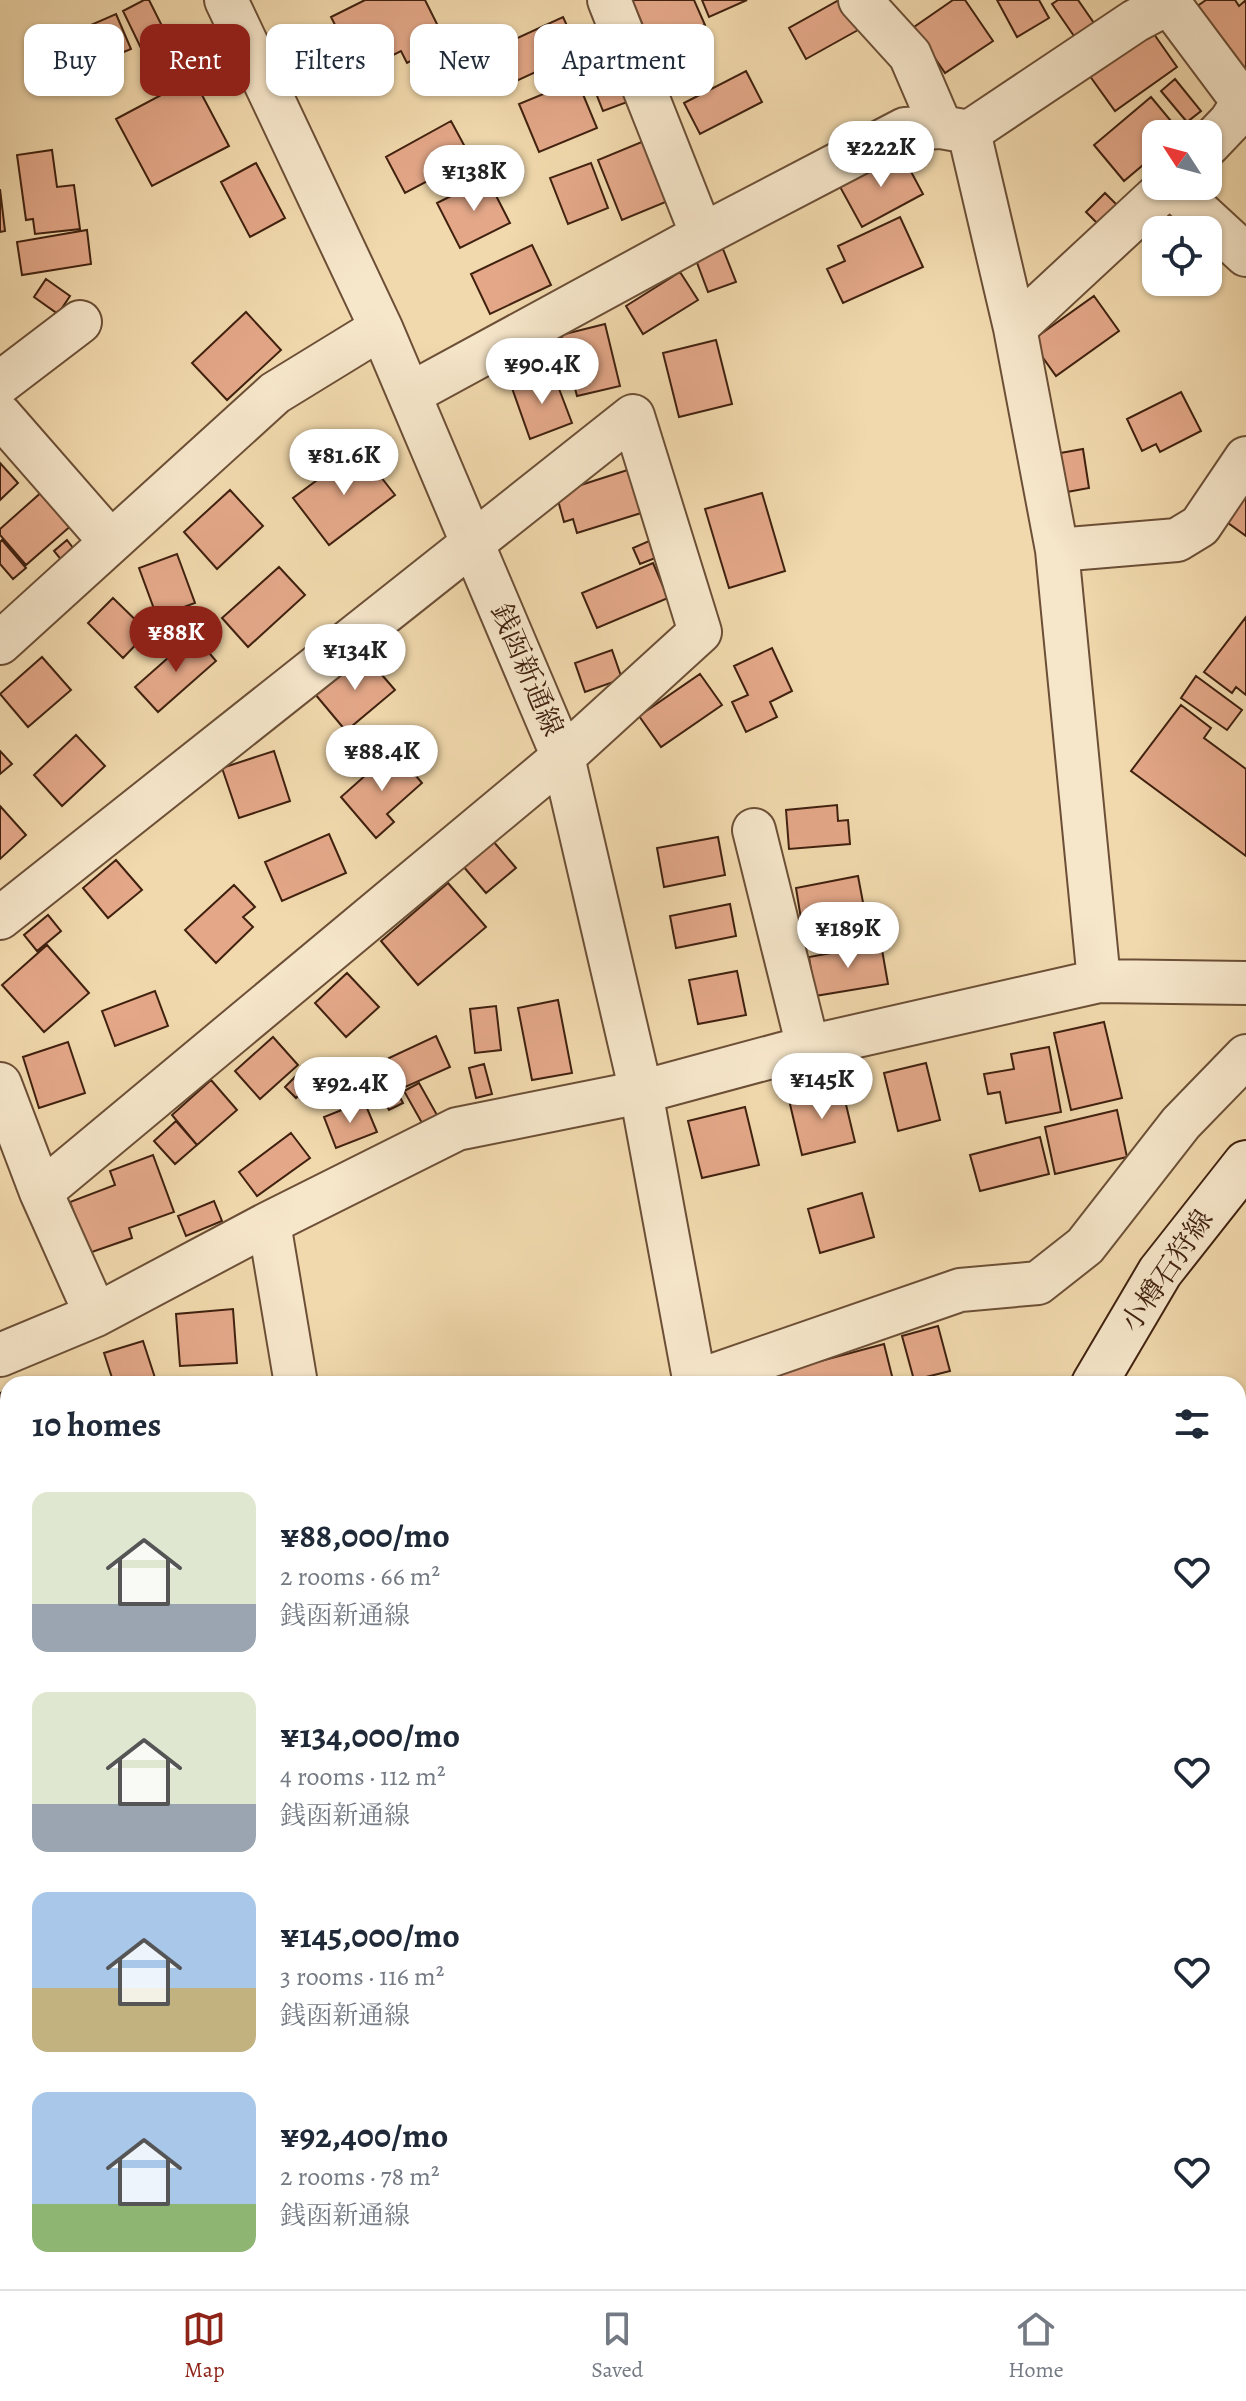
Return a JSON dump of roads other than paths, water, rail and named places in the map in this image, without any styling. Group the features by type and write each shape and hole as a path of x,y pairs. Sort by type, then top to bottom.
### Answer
{"main road":[{"name":"小樽石狩線","path":"1099,1376 1160,1272 1246,1163"}],"street":[{"name":"銭函新通線","path":"226,0 381,328 563,757 641,1092 693,1376"},
{"path":"609,0 702,235"},
{"path":"860,0 910,55 955,129 1015,328 1057,550 1099,981"},
{"path":"410,394 905,129 955,129 1169,3 1244,102 1222,130"},
{"path":"1015,328 1155,200"},
{"path":"1185,200 1246,255"},
{"path":"0,383 80,322"},
{"path":"0,643 275,393 381,328"},
{"path":"0,415 111,542"},
{"path":"0,918 633,416 700,632 563,757 41,1192"},
{"path":"1057,550 1177,540 1200,526 1246,458"},
{"path":"754,830 808,1047"},
{"path":"0,1355 96,1315 269,1223 457,1129 641,1092 808,1047 1099,981 1246,983"},
{"path":"714,1376 960,1290 1038,1283 1085,1246 1181,1123 1246,1056"},
{"path":"0,1084 41,1192 96,1315"},
{"path":"269,1223 295,1376"}]}
